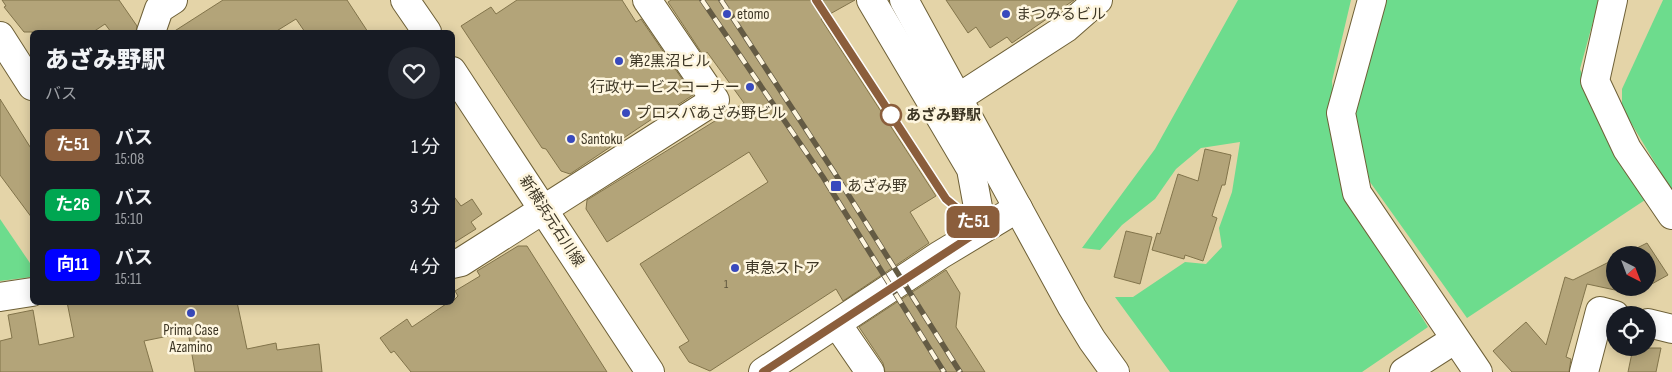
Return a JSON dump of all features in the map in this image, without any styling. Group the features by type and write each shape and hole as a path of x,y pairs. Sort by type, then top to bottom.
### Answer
{"street":[{"path":"405,0 426,30"},
{"path":"455,263 461,262 715,100 647,0"},
{"path":"871,0 971,169 982,229"},
{"path":"904,0 1092,340 1115,372"},
{"path":"958,98 1066,28 1098,0"},
{"path":"1372,0 1341,113 1356,193 1454,340 1478,372"},
{"path":"1613,0 1595,80 1628,149 1672,215"},
{"path":"0,36 30,83"},
{"name":"新横浜元石川線","path":"455,76 650,372"},
{"path":"763,372 982,229 1018,208"},
{"path":"0,297 30,292"},
{"path":"1584,372 1600,311 1606,313"},
{"path":"837,324 870,372"},
{"path":"1656,325 1672,329"},
{"path":"1404,372 1454,340"}],"green space":[{"path":"1238,0 1351,0 1332,81 1341,187 1428,327 1362,372 1170,372 1115,297 1133,297 1185,262 1206,264 1222,247 1219,228 1232,192 1240,142 1201,148 1176,169 1155,199 1122,225 1100,250 1082,248 1155,149"},
{"path":"1385,0 1599,0 1580,69 1617,156 1645,200 1467,318 1370,182 1354,115"},
{"path":"1663,0 1672,0 1672,191 1622,108 1622,89"},
{"path":"0,219 30,263 30,277 0,281"}],"building":[{"path":"2,0 119,0 137,26 136,30 110,30 105,24 96,30 30,30 30,32 24,32 4,7 6,6"},
{"path":"223,0 347,0 367,30 304,30 296,19 278,30 176,30"},
{"path":"517,0 622,0 636,22 641,19 693,95 656,119 655,117 570,174 561,171 546,149 542,148 461,26 491,7 496,14"},
{"path":"671,0 855,0 821,19 936,196 910,212 929,243 843,301 836,289 710,371 689,362 679,347 689,341 640,264 768,182 749,152 607,242 586,209 587,200 744,103 707,52 705,58 668,2"},
{"name":"まつみるビル","path":"946,0 1074,0 1012,43 1007,37 990,48 976,27 968,33"},
{"path":"0,99 30,147 30,215 0,175"},
{"path":"1205,149 1231,155 1225,185 1222,185 1212,216 1217,218 1203,261 1185,255 1184,259 1152,250 1157,233 1160,234 1178,174 1198,181"},
{"path":"455,198 461,206 472,199 482,214 471,222 476,229 455,242"},
{"path":"1126,231 1152,237 1140,284 1114,277"},
{"path":"518,246 527,246 607,372 411,372 394,351 391,353 380,338 407,319 412,327 445,305 455,305 455,299 458,296 455,291 480,276 477,271"},
{"path":"1656,257 1668,275 1656,282"},
{"path":"1606,264 1606,288 1587,284 1566,357 1571,359 1569,372 1512,372 1493,351 1526,322 1546,345 1565,277 1573,280"},
{"path":"946,270 960,293 956,327 985,372 885,372 883,363 859,327"},
{"path":"68,305 238,305 247,349 276,343 277,350 319,344 322,372 195,372 188,332 144,341 153,372 0,372 0,341 12,338 8,315 33,310 39,345 74,337"},
{"path":"1656,348 1661,348 1656,372 1628,372 1631,356 1656,356"}],"railway":[{"path":"702,0 823,177 944,372"},
{"path":"721,0 834,172 960,372"}],"bus line":[{"name":"た51","path":"763,372 982,229 946,199 816,0"}],"place":[{"name":"etomo","path":"727,14"},
{"name":"まつみるビル","path":"1006,14"},
{"name":"第2黒沼ビル","path":"619,61"},
{"name":"行政サービスコーナー","path":"750,87"},
{"name":"プロスパあざみ野ビル","path":"626,113"},
{"name":"あざみ野駅","path":"891,115"},
{"name":"Santoku","path":"571,139"},
{"name":"あざみ野","path":"836,186"},
{"name":"東急ストア","path":"735,268"},
{"name":"Prima Case Azamino","path":"191,313"}]}
